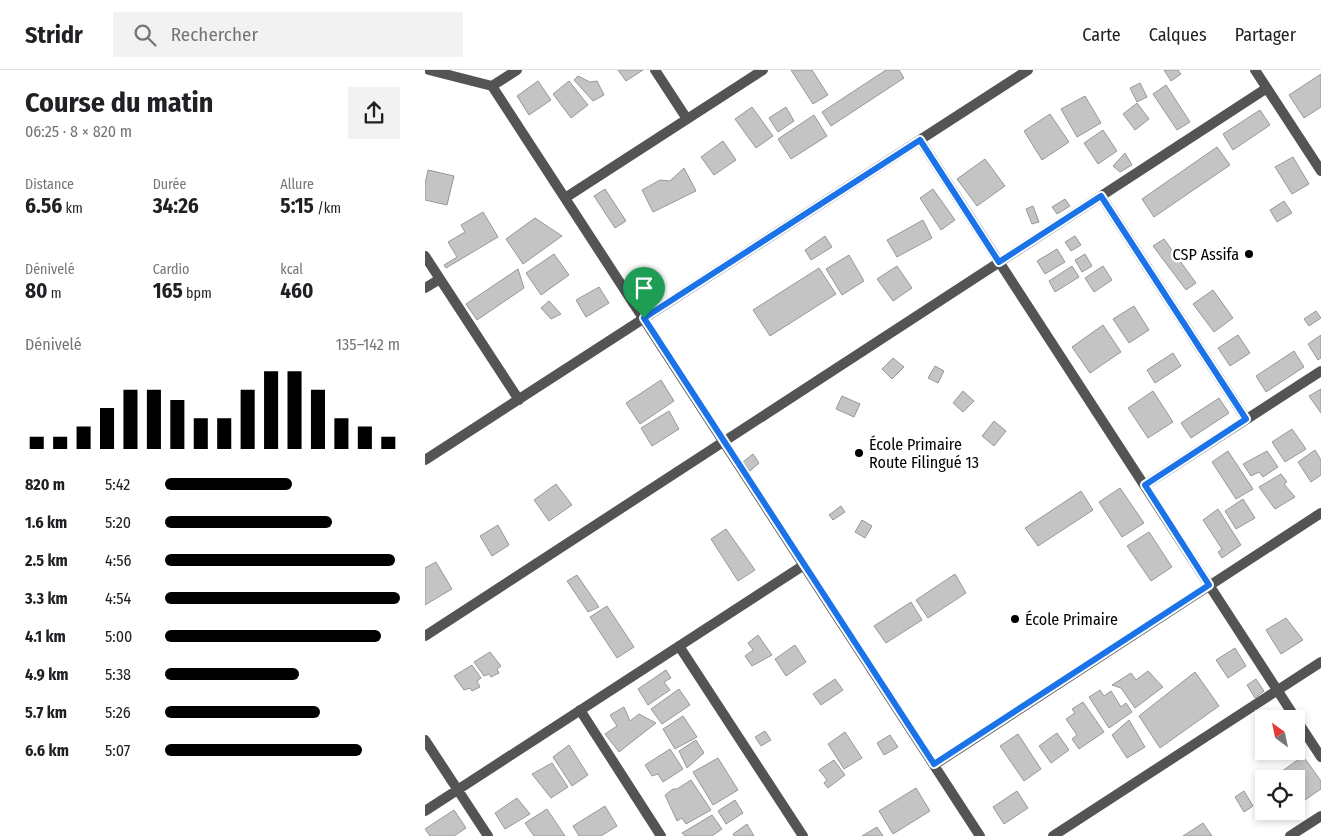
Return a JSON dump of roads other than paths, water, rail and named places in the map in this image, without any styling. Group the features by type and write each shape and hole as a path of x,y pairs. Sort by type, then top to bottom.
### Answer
{"street":[{"path":"429,70 493,86 980,836"},
{"path":"493,86 517,70"},
{"path":"655,70 687,119"},
{"path":"565,198 763,70"},
{"path":"425,460 1028,70"},
{"path":"1255,70 1321,171"},
{"path":"425,636 1267,88"},
{"path":"920,140 1290,710"},
{"path":"1101,196 1246,419"},
{"path":"425,256 519,400"},
{"path":"425,288 440,279"},
{"path":"1145,485 1321,370"},
{"path":"934,764 1321,513"},
{"path":"425,811 804,565"},
{"path":"679,646 803,836"},
{"path":"1053,836 1321,662"},
{"path":"579,710 661,836"},
{"path":"1305,733 1321,757"},
{"path":"425,740 487,836"},
{"path":"1290,836 1321,816"}],"place":[{"name":"CSP Assifa","path":"1249,254"},
{"name":"École Primaire Route Filingué 13","path":"859,453"},
{"name":"École Primaire","path":"1015,619"}]}
